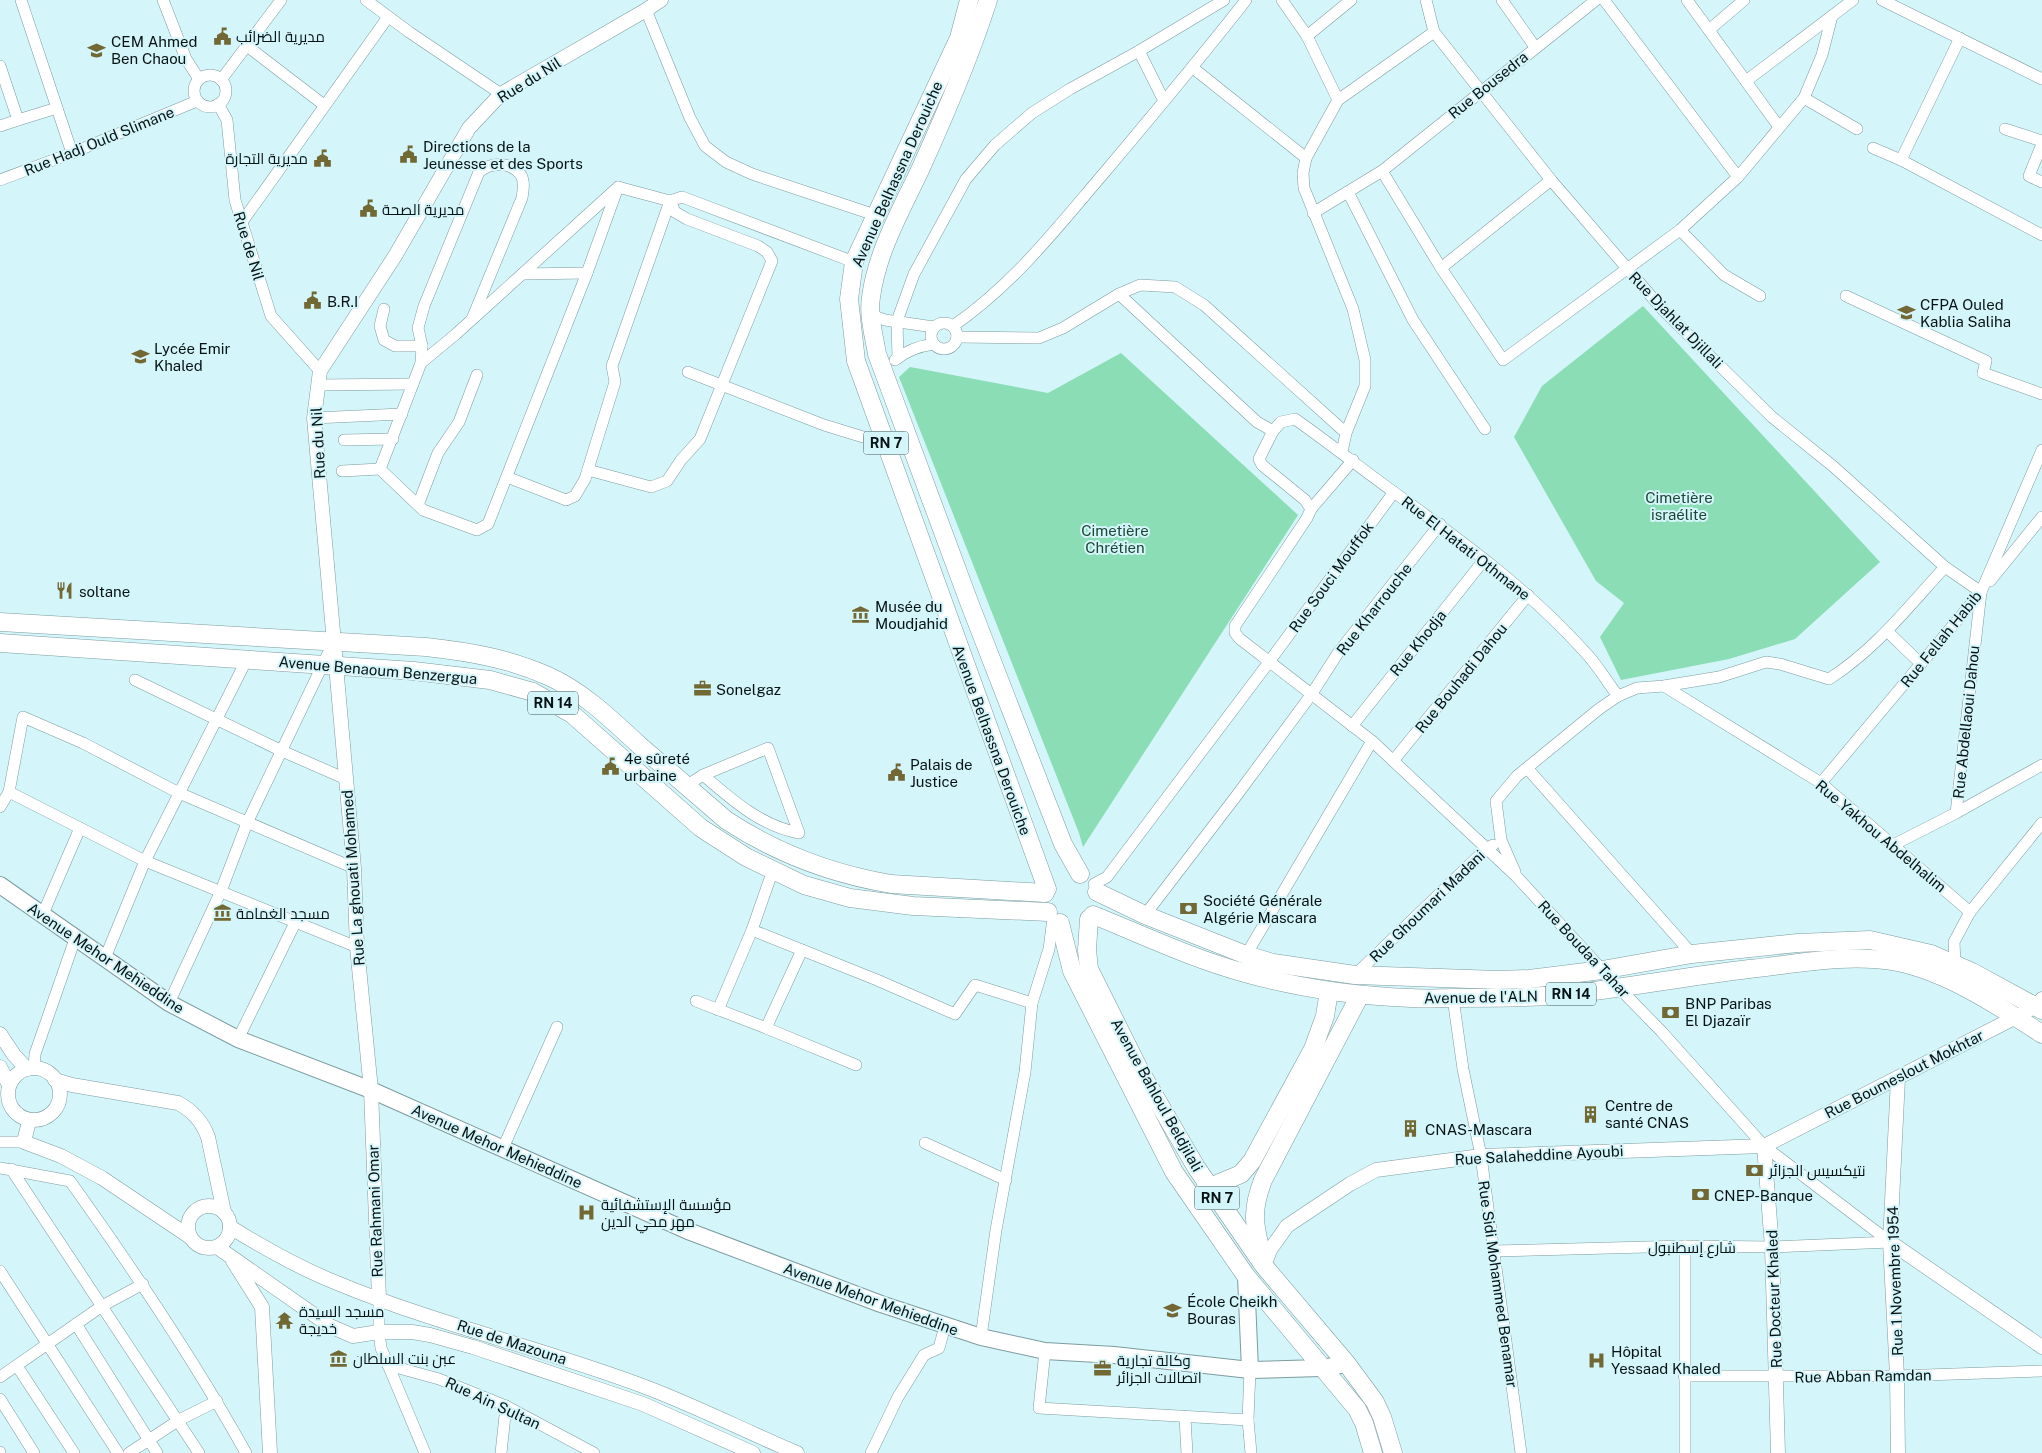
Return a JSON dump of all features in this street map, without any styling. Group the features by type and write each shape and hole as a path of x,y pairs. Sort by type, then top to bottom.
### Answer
{"main road":[{"name":"Avenue Belhassna Derouiche","path":"969,0 959,38 854,262 849,299 856,361 886,444 1069,883"},
{"name":"Avenue Belhassna Derouiche","path":"988,0 979,28 920,168 893,224 870,298 871,315 877,354 969,602 1063,844 1069,883"},
{"name":"Avenue Benaoum Benzergua","path":"0,622 426,647 484,654 523,666 550,677 573,690 617,725 726,820 746,833 798,859 869,880 891,884 1069,883"},
{"name":"Avenue Benaoum Benzergua","path":"0,643 414,671 490,680 533,692 572,714 701,828 746,857 804,885 850,898 913,906 1054,918"},
{"name":"Avenue de l'ALN","path":"1069,883 1246,955 1273,963 1355,975 1498,980 1529,979 1602,970 1692,954 1798,943 1870,940 1931,954 2040,1005"},
{"path":"1069,883 1098,904 1091,917 1080,924 1070,926 1054,918 1045,902 1069,883"},
{"name":"Avenue Mehor Mehieddine","path":"0,885 169,1003 238,1039 371,1090 688,1231 881,1304 981,1337 1045,1351 1114,1355 1250,1370 1321,1368 1347,1364"},
{"name":"Avenue de l'ALN","path":"1091,917 1246,974 1329,991 1412,999 1529,998 1825,961 1869,959 1897,962 1930,972 1958,984 2042,1034"},
{"name":"Avenue Bahloul Beldjilali","path":"1091,917 1087,950 1089,969 1140,1071 1196,1167 1264,1266 1347,1364 1375,1402 1382,1417 1393,1453"},
{"name":"Avenue Bahloul Beldjilali","path":"1054,918 1072,971 1174,1172 1246,1276 1357,1409 1364,1423 1373,1453"},
{"path":"1196,1204 1200,1195 1210,1187 1241,1174 1252,1161 1313,1049 1325,1016 1329,991"},
{"path":"1264,1266 1255,1228 1256,1199 1263,1180 1360,994"},
{"path":"1246,1276 1250,1370"}],"street":[{"path":"21,0 72,153"},
{"path":"163,0 186,59 200,79"},
{"path":"221,80 281,0"},
{"path":"366,0 409,32 501,94"},
{"name":"Rue du Nil","path":"329,665 334,642 314,418 319,378 395,256 469,128 501,94 660,0"},
{"path":"883,370 904,353 921,346 934,344 941,348 950,347 955,332 1038,251 1193,68 1246,0"},
{"path":"1282,0 1307,36 1338,100"},
{"path":"1307,36 1351,0"},
{"name":"Rue Djahlat Djillali","path":"1426,0 1434,32 1551,180 1663,310 1772,417 1834,467 1945,567 1981,592"},
{"path":"1502,0 1536,46"},
{"name":"Rue Bousedra","path":"1313,213 1382,171 1536,46 1596,0"},
{"path":"1604,0 1738,177"},
{"path":"1687,0 1779,127"},
{"path":"1709,30 1744,0"},
{"path":"1746,81 1853,0"},
{"path":"898,358 897,321 914,274 966,179 995,145 1032,113 1070,89 1139,51 1218,2"},
{"path":"1890,2 2042,78"},
{"path":"646,10 690,118 705,146 726,162 752,174 875,215"},
{"path":"242,222 388,16"},
{"path":"1382,171 1442,268 1503,360 1680,230 1738,177 1804,98 1822,55 1832,16"},
{"path":"1342,452 1346,433 1365,386 1365,360 1354,309 1304,188 1303,173 1306,158 1338,100 1434,32"},
{"path":"1902,160 1960,38"},
{"path":"247,46 324,105"},
{"path":"1139,51 1164,101"},
{"path":"0,66 18,120"},
{"path":"1193,68 1306,158"},
{"path":"212,76 221,80 224,84 225,95 218,104 206,107 197,101 194,91 200,79 212,76"},
{"path":"1804,98 1857,129"},
{"name":"Rue Hadj Ould Slimane","path":"0,180 72,153 197,101"},
{"name":"Rue de Nil","path":"218,104 227,120 235,200 271,316 319,378"},
{"path":"0,126 57,108"},
{"path":"2005,129 2042,143 2029,176 2042,182"},
{"path":"1873,148 1902,160 2042,235"},
{"path":"380,469 421,363 422,346 418,328 424,306 479,172 486,166 500,164 510,167 521,175 524,186 522,198 472,319"},
{"path":"1442,268 1551,180"},
{"path":"618,187 670,201 682,197 854,262"},
{"path":"342,471 380,469 423,510 477,530 488,524 587,272 618,187"},
{"path":"421,363 618,187"},
{"path":"1348,192 1413,320 1485,428"},
{"path":"588,470 651,488 667,481 675,472 681,460 700,439 772,261 767,252 758,246 687,219 675,212 670,201"},
{"path":"507,477 566,500 575,496 585,479 615,382 612,366 670,201"},
{"path":"1680,230 1724,275 1760,296"},
{"path":"522,274 587,272"},
{"path":"871,315 885,320 934,327 942,323 969,339 1039,338 1063,328 1119,294 1140,285 1175,288 1204,305 1346,433"},
{"path":"1119,294 1257,422 1272,432 1259,459 1262,465 1305,500 1311,509 1353,460"},
{"path":"1846,296 1986,361 1983,373 2042,394"},
{"path":"384,309 380,326 384,340 395,346 422,346"},
{"path":"934,327 931,336 934,344"},
{"path":"688,372 824,425 886,444 911,444"},
{"path":"418,505 438,453 460,422 477,375"},
{"path":"319,378 414,384"},
{"path":"314,418 402,414"},
{"name":"Rue El Hatati Othmane","path":"1272,432 1281,422 1295,418 1440,524 1528,596 1586,653 1618,696"},
{"path":"344,440 393,439"},
{"name":"Rue Fellah Habib","path":"1821,783 1981,592 2042,450"},
{"name":"Rue Souci Mouffok","path":"1069,883 1107,877 1394,492"},
{"name":"Rue Boudaa Tahar","path":"1311,509 1308,518 1235,626 1236,633 1240,639 1310,695 1372,741 1516,876 1661,1031 1764,1146 1890,1242"},
{"path":"1981,592 2042,517"},
{"name":"Rue Kharrouche","path":"1145,915 1237,795 1310,695 1338,653 1440,524"},
{"name":"Rue Khodja","path":"1352,726 1484,560"},
{"path":"1516,876 1501,840 1496,801 1517,776 1599,709 1618,696 1637,688 1664,686 1719,677 1766,662 1780,664 1830,679 1852,665 1865,653 1945,567"},
{"name":"Rue Abdellaoui Dahou","path":"1956,813 1981,592"},
{"name":"Rue Bouhadi Dahou","path":"1393,761 1528,596"},
{"path":"1887,631 1921,664"},
{"path":"105,958 145,862 246,659"},
{"path":"169,1003 221,892 248,823 282,751 329,665"},
{"name":"Rue La ghouati Mohamed","path":"329,665 346,779 354,868 357,947 371,1090"},
{"path":"135,680 282,751 346,779"},
{"name":"Rue Yakhou Abdelhalim","path":"1664,686 1821,783 1970,912"},
{"path":"0,807 9,792 23,717 83,743 180,793 354,868"},
{"path":"1246,955 1372,741"},
{"path":"686,786 704,775 768,748 799,833 782,830 748,812 704,775"},
{"name":"Rue Abdellaoui Dahou","path":"1956,813 2042,765"},
{"path":"1527,768 1692,954"},
{"path":"9,792 145,862 357,947"},
{"path":"1893,845 1956,813"},
{"path":"1955,964 1954,942 1970,912 2042,823"},
{"path":"42,916 80,828"},
{"name":"Rue Ghoumari Madani","path":"1355,975 1486,848 1501,840"},
{"path":"718,1010 752,930 773,870"},
{"path":"981,1337 996,1230 1025,1072 1032,1003 1049,949 1054,918"},
{"path":"238,1039 296,921"},
{"path":"752,930 877,980 955,1014 975,985 1032,1003"},
{"path":"9,1085 16,1075 30,1068 75,939"},
{"path":"766,1028 802,950"},
{"name":"Rue Sidi Mohammed Benamar","path":"1453,998 1462,1069 1480,1156 1521,1453"},
{"path":"696,1002 856,1065"},
{"name":"Rue Boumeslout Mokhtar","path":"1764,1146 2040,1005"},
{"path":"502,1148 557,1027"},
{"path":"0,1034 14,1055 30,1068 46,1071 56,1080 178,1103 197,1117 208,1137 224,1212 230,1227 222,1250"},
{"path":"0,1067 9,1085 8,1100 10,1107 15,1114 29,1121 44,1119 56,1109 60,1094 56,1080"},
{"name":"Rue 1 Novembre 1954","path":"1898,1078 1890,1242 1898,1376 1898,1453"},
{"name":"Rue Rahmani Omar","path":"371,1090 378,1332 381,1348 425,1453"},
{"path":"24,1142 29,1121"},
{"path":"0,1142 24,1142 61,1156 102,1178 190,1237 199,1246 222,1250 262,1307 270,1453"},
{"path":"924,1143 1006,1180"},
{"name":"Rue Salaheddine Ayoubi","path":"1264,1266 1270,1250 1287,1226 1350,1184 1376,1170 1480,1156 1764,1146"},
{"name":"Rue Docteur Khaled","path":"1764,1146 1772,1247 1778,1453"},
{"path":"6,1169 70,1181 143,1284 217,1401 246,1453"},
{"path":"6,1169 102,1306 199,1453"},
{"path":"190,1237 188,1224 190,1218 199,1208 212,1206 224,1212"},
{"name":"Rue de Mazouna","path":"230,1227 277,1255 336,1283 406,1309 548,1353 649,1388 796,1453"},
{"path":"1890,1242 2042,1347"},
{"name":"شارع إسطنبول","path":"1494,1251 1685,1246 1772,1247 1890,1242"},
{"path":"1685,1246 1685,1453"},
{"name":"Rue de Mazouna","path":"222,1250 330,1326 353,1336 378,1332 412,1332 430,1335 643,1404 753,1453"},
{"path":"0,1271 118,1453"},
{"path":"0,1377 102,1306 143,1284"},
{"path":"76,1324 157,1453"},
{"path":"871,1453 898,1396 924,1355 939,1348 945,1326"},
{"path":"1045,1351 1040,1408 1185,1418 1248,1420"},
{"name":"Rue Ain Sultan","path":"388,1365 439,1379 506,1406 594,1453"},
{"path":"17,1366 74,1453"},
{"path":"1250,1370 1248,1420 1251,1453"},
{"name":"Rue Abban Ramdan","path":"1684,1376 1898,1376 2042,1371"},
{"path":"0,1399 34,1453"},
{"path":"129,1453 179,1420 217,1401"},
{"path":"501,1453 506,1406"},
{"path":"1185,1418 1188,1453"}],"green space":[{"name":"Cimetière israélite","path":"1643,306 1880,562 1795,639 1729,659 1621,680 1600,637 1624,603 1596,581 1514,437 1542,386"},
{"name":"Cimetière Chrétien","path":"1121,353 1298,515 1083,847 899,377 910,367 1048,393"}],"place":[{"name":"مديرية الضرائب","path":"222,36"},
{"name":"CEM Ahmed Ben Chaou","path":"97,50"},
{"name":"Directions de la Jeunesse et des Sports","path":"409,155"},
{"name":"مديرية التجارة","path":"322,158"},
{"name":"مديرية الصحة","path":"368,209"},
{"name":"B.R.I","path":"313,301"},
{"name":"CFPA Ouled Kablia Saliha","path":"1906,313"},
{"name":"Lycée Emir Khaled","path":"140,357"},
{"name":"soltane","path":"65,591"},
{"name":"Musée du Moudjahid","path":"861,615"},
{"name":"Sonelgaz","path":"702,689"},
{"name":"4e sûreté urbaine","path":"610,767"},
{"name":"Palais de Justice","path":"896,773"},
{"name":"Société Générale Algérie Mascara","path":"1189,909"},
{"name":"مسجد الغمامة","path":"222,913"},
{"name":"BNP Paribas El Djazaïr","path":"1671,1012"},
{"name":"Centre de santé CNAS","path":"1591,1114"},
{"name":"CNAS-Mascara","path":"1411,1129"},
{"name":"نتيكسيس الجزائر","path":"1755,1170"},
{"name":"CNEP-Banque","path":"1700,1195"},
{"name":"مؤسسة الإستشفائية مهر محي الدين","path":"587,1213"},
{"name":"École Cheikh Bouras","path":"1173,1310"},
{"name":"مسجد السيدة خديجة","path":"285,1320"},
{"name":"عبن بنت السلطان","path":"339,1358"},
{"name":"Hôpital Yessaad Khaled","path":"1597,1360"},
{"name":"وكالة تجارية اتصالات الجزائر","path":"1103,1369"}]}
